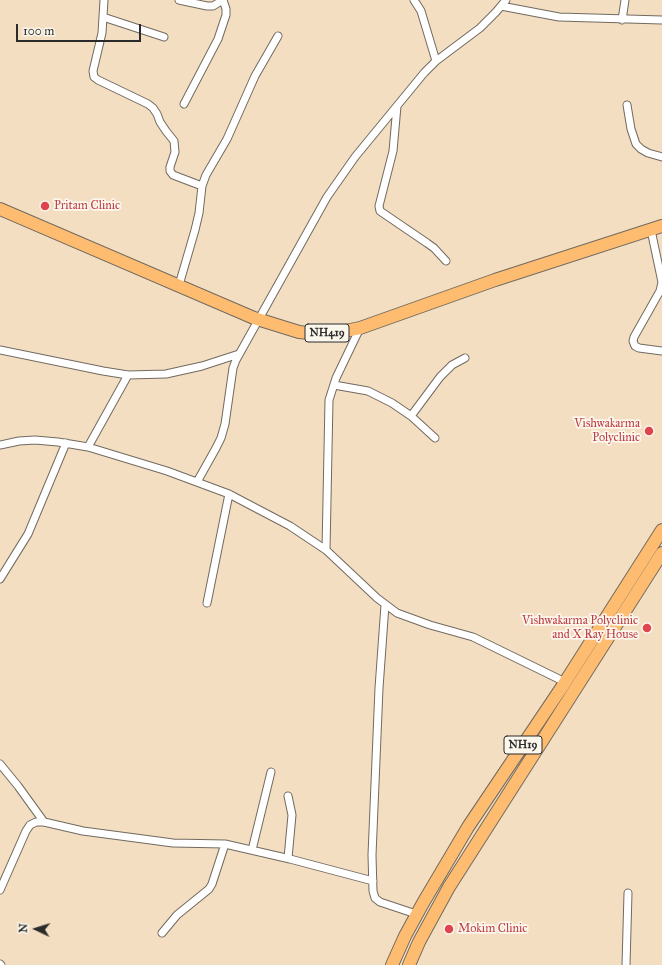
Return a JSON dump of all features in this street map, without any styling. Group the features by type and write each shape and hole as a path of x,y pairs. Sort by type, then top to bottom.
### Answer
{"highway":[{"name":"NH419","path":"0,209 258,319 299,332 326,333 346,332 360,328 502,278 656,228"},
{"name":"NH19","path":"392,965 416,914 468,826 565,682 662,530"},
{"name":"NH19","path":"409,965 419,942 449,887 662,553"}],"street":[{"path":"104,0 99,47 93,72 94,77 148,104 153,108 160,122 174,142 175,152 170,171 173,175 202,186"},
{"path":"179,0 207,6 213,6 223,0 226,9 226,15 218,40 184,104"},
{"path":"414,0 421,11 436,61"},
{"path":"622,20 625,0"},
{"path":"197,482 221,438 225,424 233,368 239,354 327,197 355,157 412,86 436,61 480,28 503,3 558,17 662,20"},
{"path":"103,17 164,36"},
{"path":"179,285 196,225 202,186 206,175 227,139 255,76 278,36"},
{"path":"627,105 631,129 636,144 640,149 648,153 662,157"},
{"path":"397,106 393,151 379,206 380,211 385,216 427,242 446,261"},
{"path":"656,228 662,282 660,291 633,341 635,346 639,348 662,351"},
{"path":"326,550 325,527 328,463 328,409 330,393 360,328"},
{"path":"0,350 128,375 166,374 202,366 239,354"},
{"path":"411,416 440,377 452,365 464,358"},
{"path":"88,447 128,375"},
{"path":"334,385 368,392 392,402 411,416 435,438"},
{"path":"0,445 19,441 35,440 88,447 167,471 229,494 290,526 326,550 385,605 396,613 473,638 565,682"},
{"path":"0,579 28,534 66,443"},
{"path":"207,603 229,494"},
{"path":"385,605 379,688 372,855 373,891 375,898 380,902 416,914"},
{"path":"0,764 44,822"},
{"path":"252,850 271,772"},
{"path":"288,796 292,815 288,858"},
{"path":"0,890 26,831 30,825 36,822 44,822 83,830 173,843 225,844 288,858 373,881"},
{"path":"162,933 177,915 209,889 225,844"},
{"path":"0,870 7,872"},
{"path":"626,965 628,893"}],"place":[{"name":"Pritam Clinic","path":"45,206"},
{"name":"Vishwakarma Polyclinic","path":"649,431"},
{"name":"Vishwakarma Polyclinic and X Ray House","path":"647,628"},
{"name":"Mokim Clinic","path":"449,929"}]}
